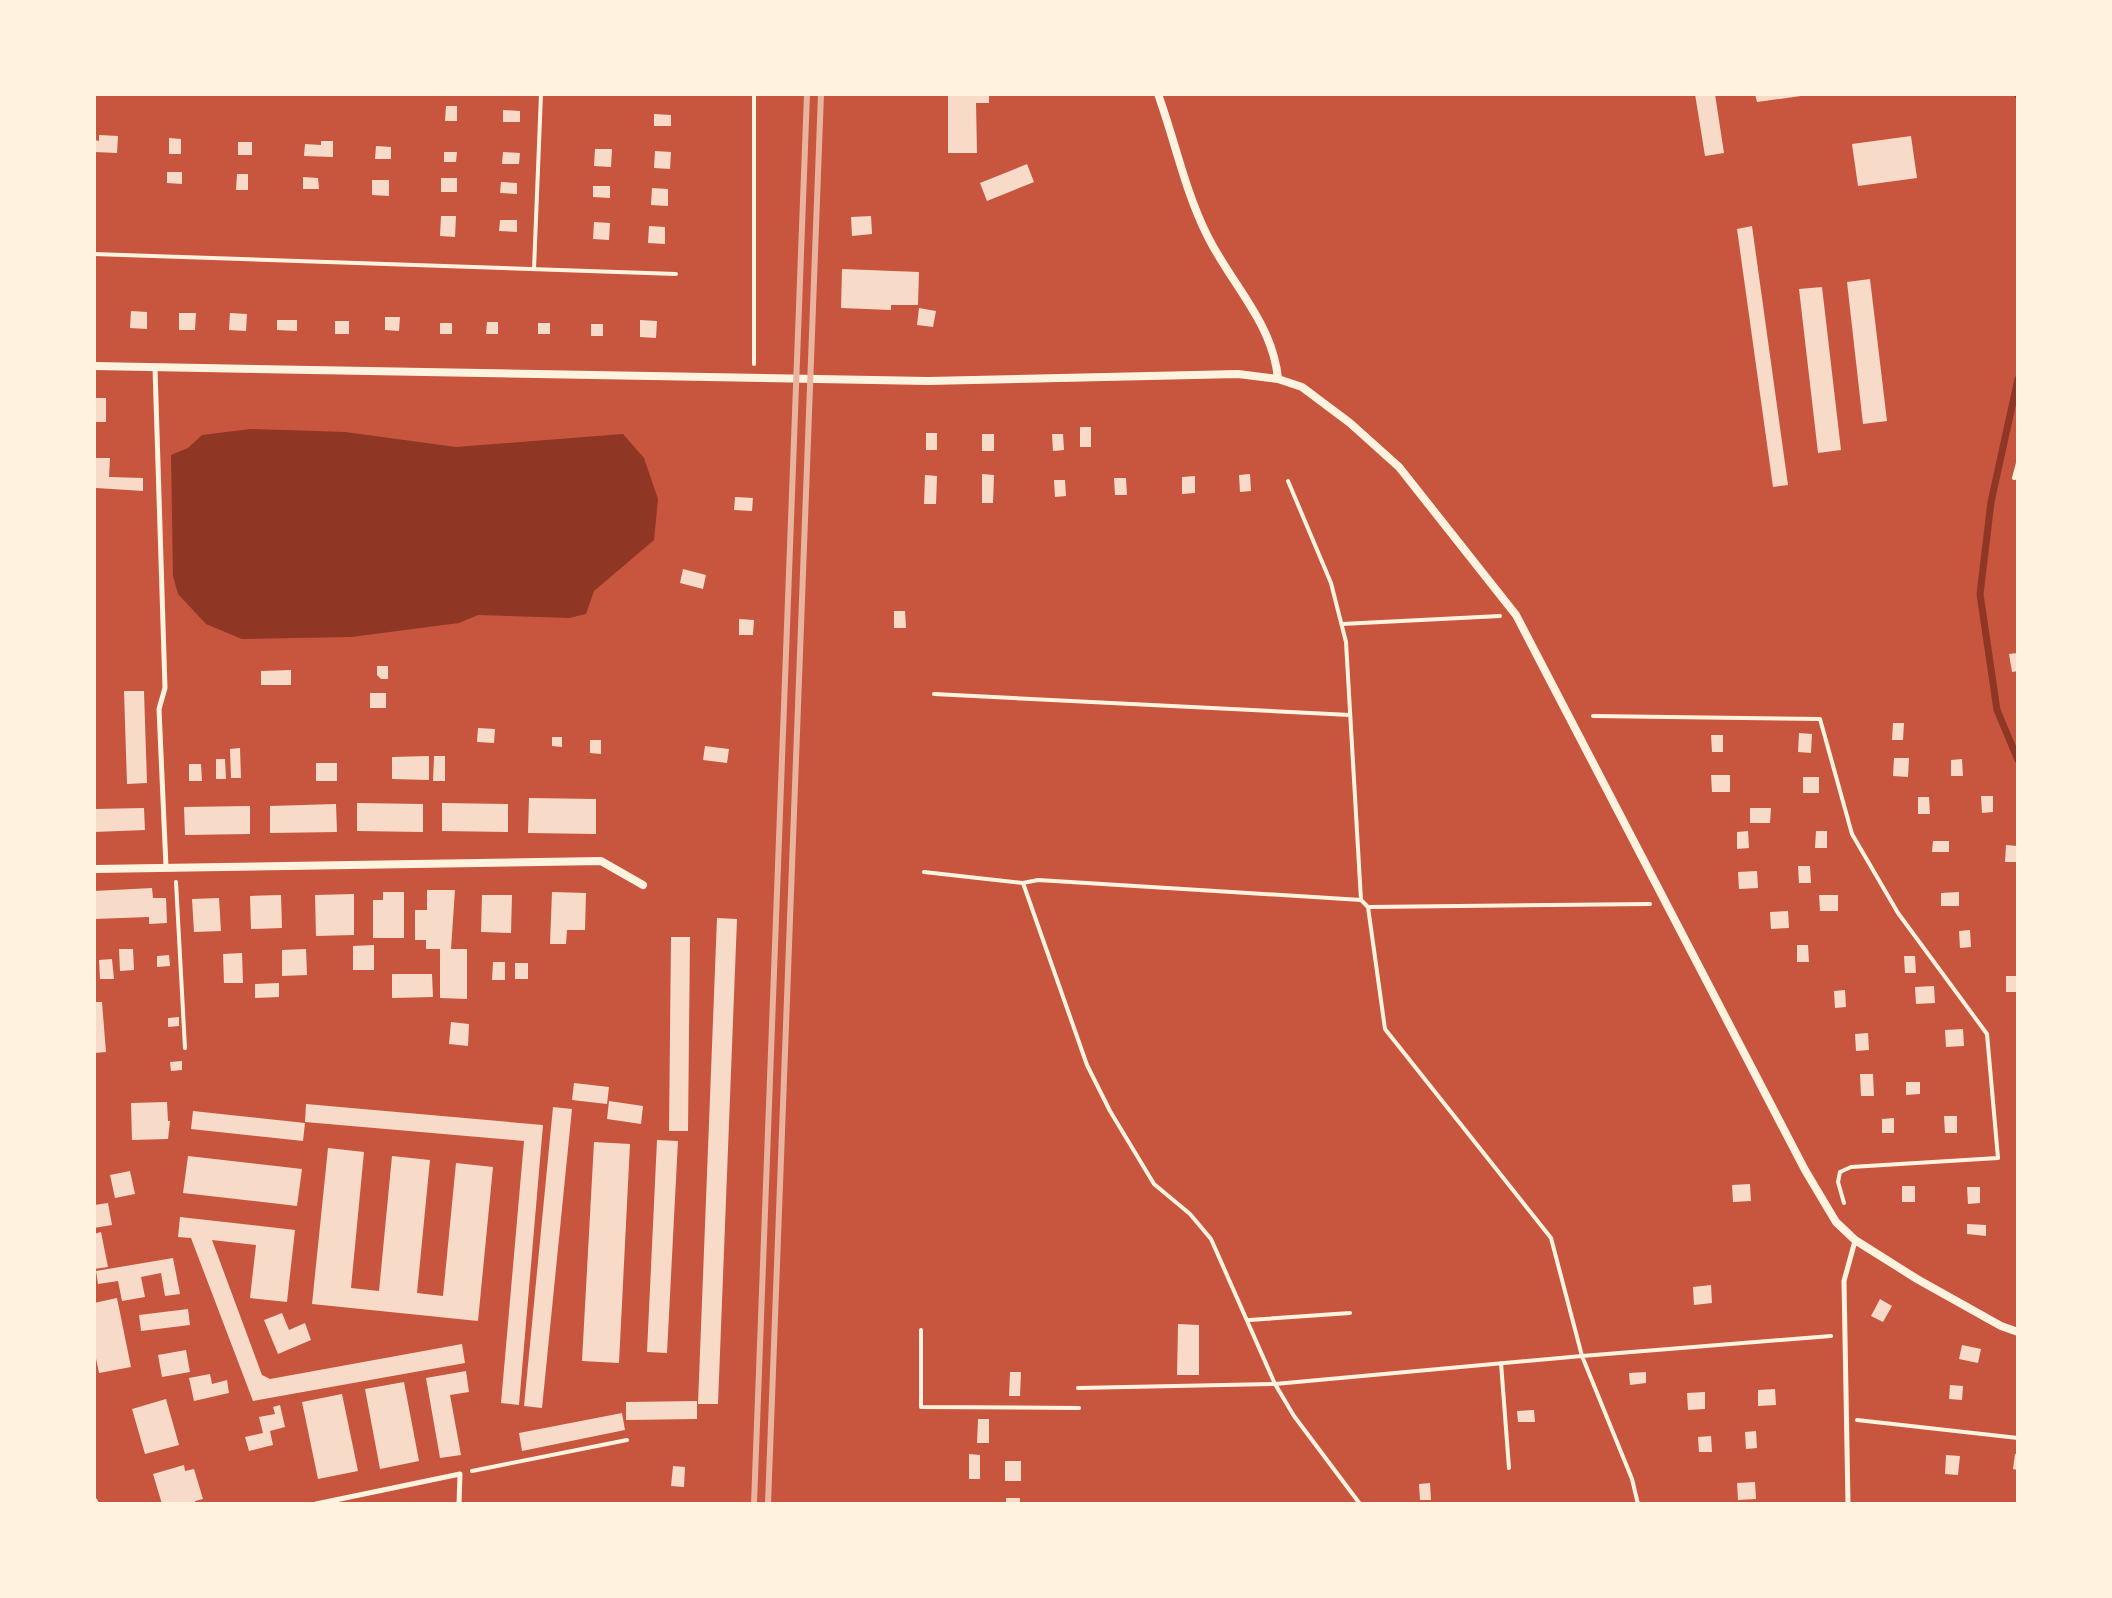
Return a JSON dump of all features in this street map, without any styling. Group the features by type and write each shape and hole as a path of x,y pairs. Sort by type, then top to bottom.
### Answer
{"street":[{"path":"1158,94 1207,235 1269,338 1276,358 1278,379"},
{"path":"94,366 928,381 1238,374 1278,379 1302,387 1399,467 1516,615 1805,1170 1836,1222 1855,1240 1929,1286 2001,1326 2018,1332"},
{"path":"94,869 601,861 643,885"}],"lane":[{"path":"155,367 165,688 159,709 171,867"},
{"path":"1848,1504 1844,1281 1855,1240"},
{"path":"316,1504 460,1474 459,1504"}],"path":[{"path":"534,269 541,94"},
{"path":"754,94 754,377"},
{"path":"94,254 676,274"},
{"path":"2018,463 2014,478 2018,477"},
{"path":"1288,481 1331,583 1346,642 1361,900"},
{"path":"1342,624 1516,615"},
{"path":"934,694 1350,715"},
{"path":"1593,716 1820,719 1852,834 1898,913 1987,1034 1998,1158 1851,1167 1840,1172 1838,1182 1846,1208"},
{"path":"171,867 185,1048"},
{"path":"924,872 1023,883 1038,880 1361,900 1368,907 1385,1029 1551,1238 1582,1356 1632,1479 1638,1504"},
{"path":"1023,883 1087,1065 1110,1111 1154,1184 1190,1214 1211,1239 1275,1384 1294,1416 1360,1504"},
{"path":"1368,907 1665,903"},
{"path":"1248,1320 1350,1313"},
{"path":"921,1330 921,1407 1079,1408"},
{"path":"1078,1388 1275,1384 1844,1335"},
{"path":"1501,1363 1509,1468"},
{"path":"1846,1419 2018,1438"},
{"path":"460,1474 627,1440"}],"shaded area":[{"path":"251,429 345,432 456,447 623,434 644,458 658,499 654,540 594,591 586,614 569,618 478,615 459,623 351,637 242,639 206,624 178,594 173,576 171,455 188,448 202,435"}],"building":[{"path":"948,94 989,94 989,103 976,103 977,153 948,153"},
{"path":"1695,94 1715,94 1724,153 1705,156"},
{"path":"1755,94 1801,94 1801,96 1757,102"},
{"path":"446,106 457,106 457,121 445,121"},
{"path":"503,110 520,111 520,122 503,122"},
{"path":"654,114 671,115 671,126 654,126"},
{"path":"99,135 118,136 117,153 94,152 95,140 99,141"},
{"path":"1911,136 1917,178 1858,186 1852,144"},
{"path":"169,138 181,139 181,154 169,154"},
{"path":"321,141 333,141 333,157 304,156 305,144 321,145"},
{"path":"238,142 252,142 252,155 238,155"},
{"path":"376,146 391,147 391,159 375,159"},
{"path":"595,149 612,149 611,167 594,166"},
{"path":"655,151 671,152 670,169 654,168"},
{"path":"444,152 457,152 456,162 444,162"},
{"path":"503,152 520,153 519,164 502,164"},
{"path":"1027,164 1034,182 987,201 980,183"},
{"path":"167,172 182,172 182,184 167,183"},
{"path":"237,174 248,174 248,190 236,190"},
{"path":"303,177 318,178 319,189 303,189"},
{"path":"441,178 457,178 457,192 441,192"},
{"path":"372,180 389,180 389,196 372,195"},
{"path":"501,182 517,183 517,194 500,193"},
{"path":"593,186 610,186 610,198 593,197"},
{"path":"652,188 668,189 668,206 651,205"},
{"path":"441,216 456,216 455,237 440,236"},
{"path":"871,216 872,234 852,236 851,217"},
{"path":"500,220 517,220 517,232 499,231"},
{"path":"594,222 610,223 609,240 593,239"},
{"path":"649,226 665,227 665,244 648,243"},
{"path":"1752,226 1788,485 1773,487 1737,229"},
{"path":"842,269 919,272 918,305 891,305 891,310 841,308"},
{"path":"1870,279 1887,421 1863,424 1847,282"},
{"path":"1822,287 1841,450 1818,453 1799,289"},
{"path":"919,308 936,311 933,327 917,325"},
{"path":"131,311 147,312 147,329 130,328"},
{"path":"179,313 196,313 195,330 179,330"},
{"path":"230,313 247,314 246,331 229,330"},
{"path":"385,317 400,317 399,331 385,330"},
{"path":"277,320 297,320 297,331 277,330"},
{"path":"640,320 657,321 656,338 640,337"},
{"path":"335,321 349,321 349,334 335,334"},
{"path":"487,322 498,322 498,334 486,334"},
{"path":"440,323 452,323 452,334 440,334"},
{"path":"538,323 550,323 550,334 538,334"},
{"path":"591,324 603,324 603,336 591,336"},
{"path":"94,398 106,398 106,422 94,422"},
{"path":"1080,427 1091,427 1091,447 1080,447"},
{"path":"926,433 937,433 937,450 926,450"},
{"path":"982,434 994,434 994,451 982,451"},
{"path":"1052,434 1063,434 1064,450 1053,451"},
{"path":"94,458 110,458 109,477 143,478 143,491 96,488"},
{"path":"982,474 994,475 993,503 982,503"},
{"path":"1250,474 1251,491 1240,492 1239,475"},
{"path":"925,475 937,476 936,504 924,504"},
{"path":"1195,476 1195,493 1182,494 1182,477"},
{"path":"1114,478 1126,478 1127,495 1115,495"},
{"path":"1054,480 1065,480 1066,496 1055,497"},
{"path":"735,497 753,498 752,511 734,510"},
{"path":"683,569 706,575 703,589 680,583"},
{"path":"894,611 905,611 906,628 894,628"},
{"path":"739,619 754,620 753,635 739,635"},
{"path":"2018,653 2018,671 2012,672 2009,654"},
{"path":"377,666 388,666 388,679 377,675"},
{"path":"291,670 291,685 261,685 261,671"},
{"path":"124,691 144,691 147,783 127,784"},
{"path":"370,693 386,693 386,708 370,708"},
{"path":"1893,723 1904,723 1903,740 1892,740"},
{"path":"478,728 495,729 494,743 477,742"},
{"path":"1799,733 1812,734 1811,753 1798,752"},
{"path":"1711,735 1723,735 1723,752 1712,752"},
{"path":"552,737 562,737 562,747 552,746"},
{"path":"590,740 601,740 601,754 590,753"},
{"path":"705,746 729,749 727,763 703,760"},
{"path":"240,748 241,778 231,778 230,749"},
{"path":"429,756 429,780 392,779 392,757"},
{"path":"434,756 445,756 445,781 433,781"},
{"path":"1894,758 1909,758 1908,777 1893,776"},
{"path":"216,759 225,759 226,779 216,779"},
{"path":"1962,759 1963,776 1951,776 1951,760"},
{"path":"316,763 337,763 337,781 316,781"},
{"path":"189,764 201,764 202,781 189,781"},
{"path":"1711,775 1730,775 1730,792 1712,792"},
{"path":"1803,777 1819,777 1819,793 1803,793"},
{"path":"1981,796 1993,796 1993,812 1982,813"},
{"path":"1918,797 1929,797 1930,814 1918,814"},
{"path":"529,798 596,799 596,834 528,833"},
{"path":"357,803 423,804 423,832 357,831"},
{"path":"442,803 508,804 508,832 442,831"},
{"path":"336,804 337,832 270,833 270,806"},
{"path":"250,806 250,834 185,835 184,807"},
{"path":"144,808 145,830 94,832 94,809"},
{"path":"1750,808 1771,808 1770,823 1750,823"},
{"path":"1748,831 1749,848 1737,849 1737,832"},
{"path":"1816,831 1827,831 1827,848 1815,848"},
{"path":"1933,841 1949,841 1949,852 1932,852"},
{"path":"2006,845 2017,846 2017,862 2005,862"},
{"path":"1798,866 1810,866 1811,883 1799,883"},
{"path":"1757,871 1758,888 1739,889 1738,872"},
{"path":"152,888 153,898 166,898 167,923 149,924 149,917 94,919 94,891"},
{"path":"427,890 455,890 451,949 467,949 467,999 440,998 440,949 426,949 426,940 415,940 415,910 427,910"},
{"path":"383,892 404,892 404,938 373,938 373,900 383,900"},
{"path":"552,892 586,893 585,930 567,930 566,944 550,944"},
{"path":"1959,892 1959,906 1941,906 1941,893"},
{"path":"354,894 354,935 316,936 315,895"},
{"path":"281,895 282,928 251,929 250,896"},
{"path":"482,895 512,895 511,933 481,932"},
{"path":"1819,895 1838,895 1838,911 1820,911"},
{"path":"219,898 221,931 194,932 192,899"},
{"path":"1788,911 1789,928 1771,929 1770,912"},
{"path":"717,918 737,919 718,1404 698,1404"},
{"path":"1970,930 1971,947 1960,948 1959,931"},
{"path":"671,937 690,937 688,1131 669,1131"},
{"path":"374,945 374,970 353,970 353,946"},
{"path":"1797,945 1808,945 1809,962 1797,962"},
{"path":"119,949 133,949 134,970 120,971"},
{"path":"306,949 307,975 282,976 282,950"},
{"path":"242,953 243,983 224,983 223,954"},
{"path":"169,955 170,966 157,967 157,956"},
{"path":"1904,956 1915,956 1916,973 1905,973"},
{"path":"112,959 114,979 100,979 99,960"},
{"path":"493,962 505,962 505,980 492,980"},
{"path":"515,963 528,963 528,979 515,979"},
{"path":"392,974 432,974 433,997 392,998"},
{"path":"2006,976 2018,976 2018,992 2006,992"},
{"path":"279,983 279,997 255,998 255,984"},
{"path":"1934,986 1935,1003 1916,1004 1915,987"},
{"path":"1845,990 1846,1007 1835,1008 1834,991"},
{"path":"94,1002 102,1002 106,1052 94,1053"},
{"path":"179,1017 179,1026 168,1027 168,1018"},
{"path":"451,1022 469,1024 468,1046 449,1044"},
{"path":"1963,1029 1964,1046 1946,1047 1945,1030"},
{"path":"1868,1033 1869,1050 1856,1051 1855,1034"},
{"path":"182,1061 182,1070 171,1071 170,1062"},
{"path":"1860,1074 1873,1074 1874,1096 1861,1096"},
{"path":"1906,1082 1920,1082 1920,1094 1906,1095"},
{"path":"574,1083 609,1087 607,1104 572,1100"},
{"path":"609,1101 643,1106 641,1124 607,1119"},
{"path":"167,1102 170,1121 168,1139 132,1140 131,1103"},
{"path":"306,1104 543,1125 519,1405 501,1403 524,1141 305,1122"},
{"path":"553,1107 572,1109 542,1408 524,1406"},
{"path":"193,1111 305,1123 303,1141 191,1129"},
{"path":"1944,1116 1957,1116 1957,1133 1945,1133"},
{"path":"1894,1118 1894,1133 1882,1133 1882,1119"},
{"path":"657,1140 678,1141 667,1353 647,1352"},
{"path":"594,1142 630,1144 619,1363 582,1361"},
{"path":"328,1148 364,1152 351,1288 379,1291 392,1156 430,1160 417,1293 443,1296 456,1163 493,1167 478,1321 312,1304"},
{"path":"188,1156 302,1169 297,1206 183,1193"},
{"path":"130,1171 135,1194 115,1198 110,1175"},
{"path":"1750,1184 1751,1201 1733,1202 1732,1185"},
{"path":"1902,1186 1915,1186 1915,1202 1902,1202"},
{"path":"1967,1187 1980,1187 1980,1203 1968,1204"},
{"path":"108,1203 112,1225 94,1228 94,1205"},
{"path":"180,1217 295,1230 287,1302 250,1298 256,1245 212,1240 262,1375 270,1379 462,1344 465,1363 253,1401 191,1238 178,1237"},
{"path":"1967,1224 1986,1225 1986,1236 1967,1234"},
{"path":"101,1232 108,1267 94,1269 94,1234"},
{"path":"173,1258 180,1294 165,1296 161,1273 141,1277 145,1297 122,1301 118,1281 98,1284 96,1271"},
{"path":"1711,1285 1712,1303 1694,1305 1693,1287"},
{"path":"117,1298 131,1367 99,1373 94,1349 94,1303"},
{"path":"1880,1299 1892,1306 1883,1322 1871,1316"},
{"path":"188,1309 190,1325 141,1331 139,1315"},
{"path":"282,1313 289,1330 305,1323 311,1340 278,1354 264,1320"},
{"path":"1178,1324 1199,1325 1199,1375 1177,1375"},
{"path":"1962,1345 1981,1349 1978,1363 1959,1359"},
{"path":"186,1350 190,1372 162,1377 158,1355"},
{"path":"466,1371 469,1392 450,1395 461,1455 440,1458 426,1378"},
{"path":"1010,1372 1021,1372 1020,1396 1009,1396"},
{"path":"1646,1372 1646,1383 1630,1385 1629,1373"},
{"path":"210,1374 212,1384 227,1380 229,1393 194,1401 189,1378"},
{"path":"404,1382 419,1461 380,1469 365,1389"},
{"path":"1950,1385 1963,1386 1962,1400 1949,1399"},
{"path":"1775,1389 1776,1405 1758,1406 1758,1390"},
{"path":"1705,1392 1705,1409 1688,1410 1687,1393"},
{"path":"342,1394 358,1471 318,1479 302,1402"},
{"path":"166,1399 179,1445 145,1454 132,1409"},
{"path":"697,1401 697,1419 626,1420 626,1402"},
{"path":"280,1405 285,1427 270,1431 273,1445 249,1451 245,1437 263,1433 259,1417 275,1414 273,1407"},
{"path":"1534,1410 1535,1422 1518,1422 1517,1411"},
{"path":"622,1413 625,1430 522,1451 519,1433"},
{"path":"978,1419 989,1419 989,1443 977,1443"},
{"path":"1756,1431 1757,1448 1746,1449 1745,1432"},
{"path":"1711,1436 1712,1452 1699,1452 1698,1437"},
{"path":"969,1454 980,1455 980,1479 969,1479"},
{"path":"2015,1454 2018,1454 2018,1470 2013,1469"},
{"path":"1946,1455 1960,1456 1958,1475 1945,1474"},
{"path":"1005,1461 1021,1461 1021,1481 1005,1481"},
{"path":"184,1465 185,1471 194,1469 203,1499 195,1501 196,1504 162,1504 153,1474"},
{"path":"673,1466 685,1467 684,1487 671,1486"},
{"path":"1755,1482 1756,1499 1738,1500 1737,1483"},
{"path":"1430,1483 1431,1500 1420,1500 1419,1484"},
{"path":"1006,1498 1020,1498 1020,1504 1006,1504"}],"waterway":[{"path":"2018,379 1991,502 1980,594 1997,710 2018,760"}],"railway":[{"path":"754,1504 807,94"},
{"path":"768,1504 821,94"}]}
